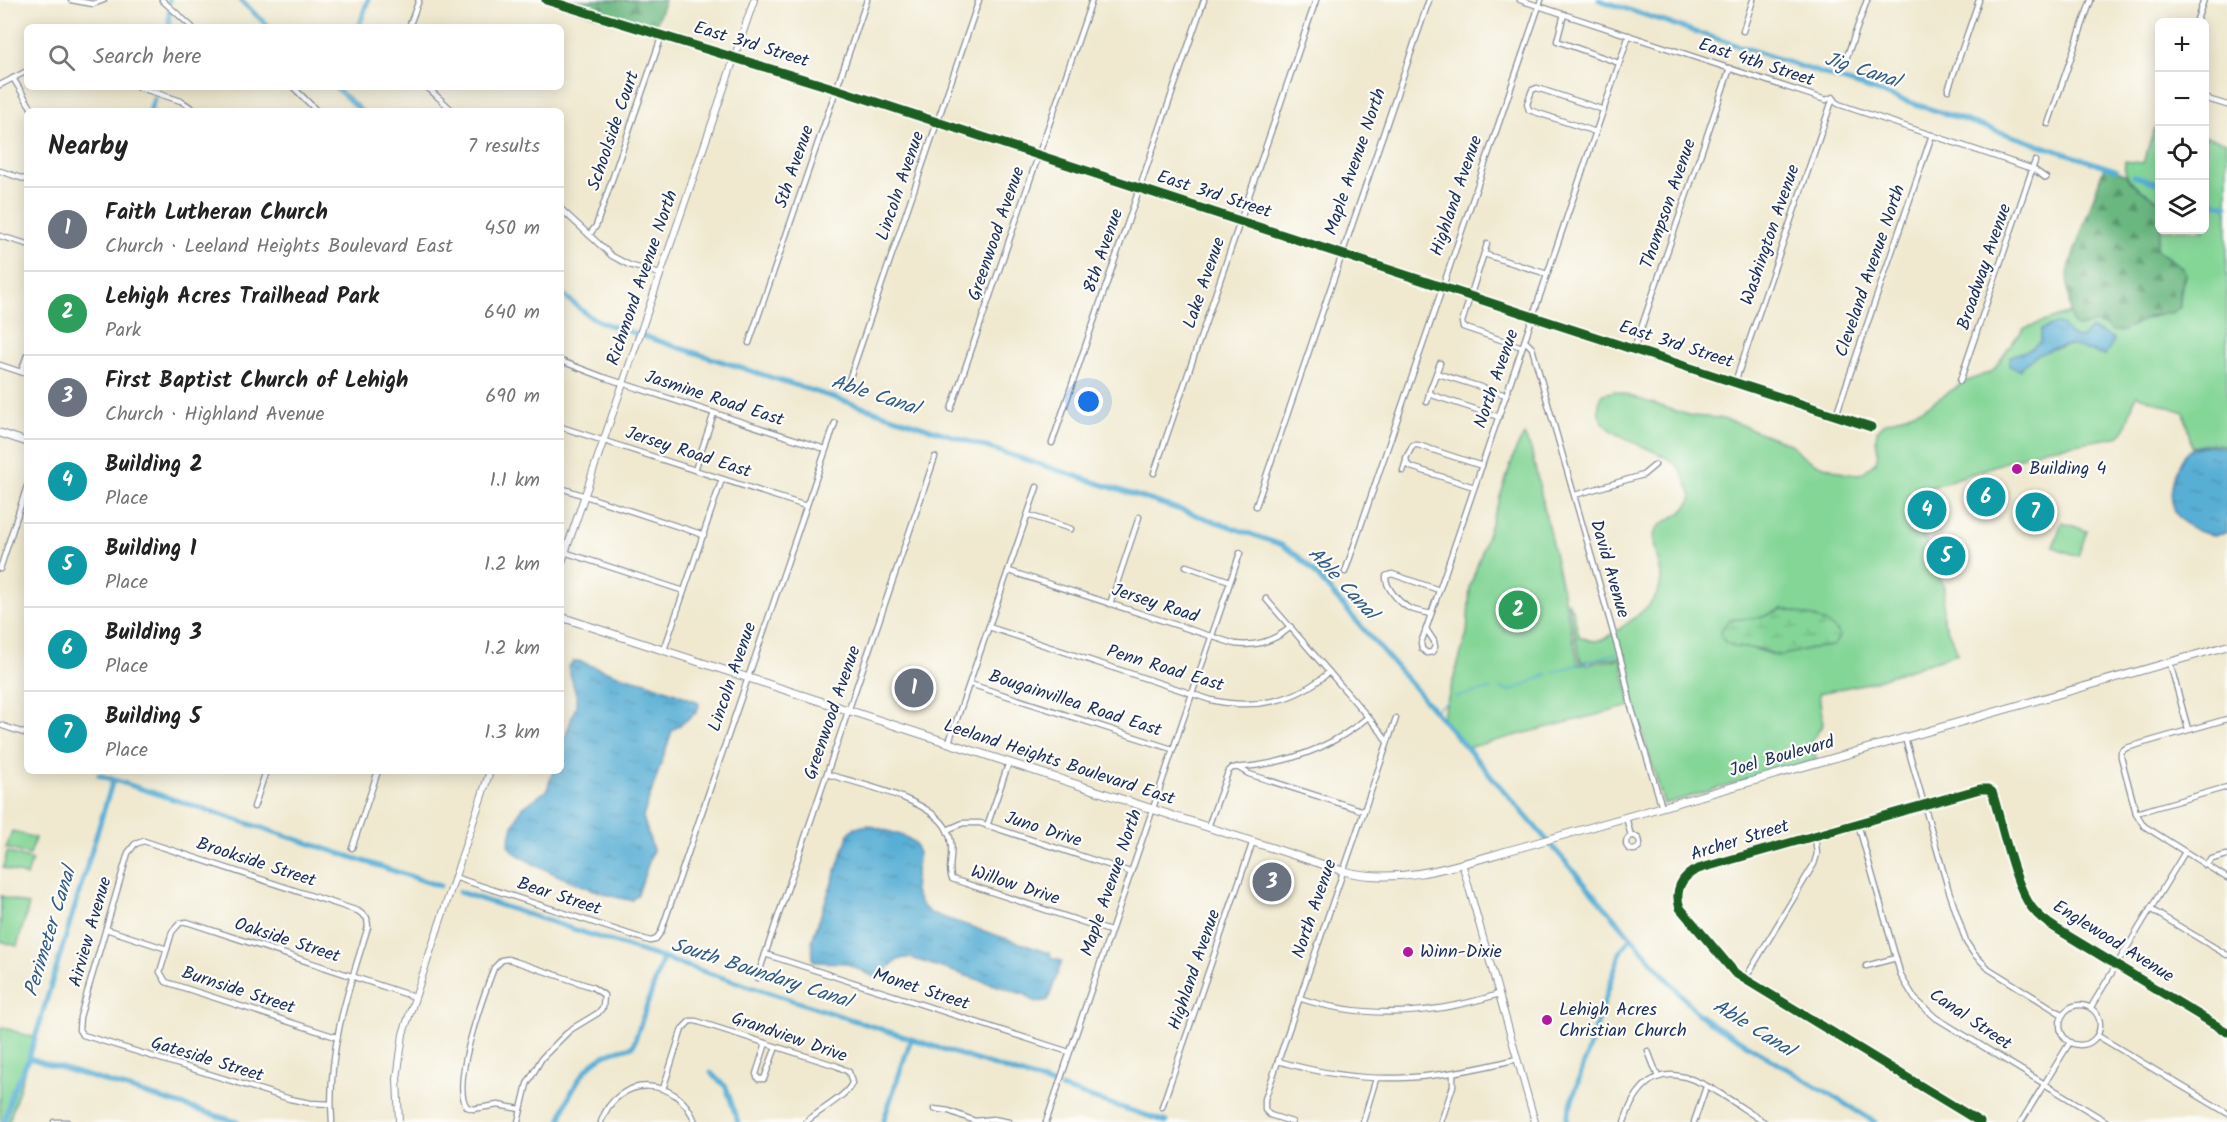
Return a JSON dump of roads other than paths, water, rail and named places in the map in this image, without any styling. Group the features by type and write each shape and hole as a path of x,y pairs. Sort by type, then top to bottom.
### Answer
{"main road":[{"path":"0,433 24,441"},
{"name":"Leeland Heights Boulevard East","path":"564,618 1343,870"},
{"name":"Joel Boulevard","path":"1343,870 1363,875 1391,877 1423,874 2227,646"}],"street":[{"path":"71,0 93,4 104,0"},
{"path":"162,0 189,24"},
{"path":"410,24 419,0"},
{"name":"East 3rd Street","path":"546,0 836,89 1871,427"},
{"name":"Richmond Avenue North","path":"564,548 604,440 754,0"},
{"name":"5th Avenue","path":"749,343 867,0"},
{"name":"Lincoln Avenue","path":"849,380 979,0"},
{"name":"Greenwood Avenue","path":"951,409 1092,0"},
{"name":"8th Avenue","path":"1052,443 1204,0"},
{"name":"Lake Avenue","path":"1154,473 1317,0"},
{"name":"Maple Avenue North","path":"1256,506 1429,0"},
{"name":"East 4th Street","path":"1520,0 1826,100 1833,97 1838,104 2033,168 2046,177"},
{"name":"Highland Avenue","path":"1345,572 1541,0"},
{"path":"1743,31 1753,0"},
{"path":"1846,59 1867,0"},
{"path":"1948,90 1979,0"},
{"path":"2048,123 2091,0"},
{"path":"2197,18 2204,0"},
{"path":"1564,14 1557,40 1619,63"},
{"name":"Schoolside Court","path":"589,235 596,226 662,35"},
{"name":"North Avenue","path":"1426,629 1436,647 1432,652 1427,653 1422,649 1421,644 1426,629 1431,614 1439,590 1482,466 1522,347 1525,341 1547,274 1604,110 1629,35"},
{"name":"Thompson Avenue","path":"1634,349 1730,69"},
{"path":"0,85 24,73"},
{"path":"14,78 31,108"},
{"path":"1596,132 1529,110 1527,104 1532,90 1537,88 1604,110"},
{"path":"147,90 181,101 192,108"},
{"path":"296,90 314,108"},
{"path":"430,90 450,108"},
{"name":"Washington Avenue","path":"1735,382 1833,97"},
{"path":"2209,99 2227,105"},
{"name":"Cleveland Avenue North","path":"1836,416 1932,135"},
{"name":"Broadway Avenue","path":"1960,381 2035,161"},
{"path":"0,171 24,179"},
{"path":"564,212 618,260 660,274"},
{"path":"0,236 24,243"},
{"path":"1487,244 1462,322 1463,327 1522,347"},
{"path":"1484,254 1547,274"},
{"name":"David Avenue","path":"1525,341 1532,348 1662,807"},
{"name":"Jasmine Road East","path":"564,362 623,384 825,450"},
{"path":"1427,402 1440,363"},
{"path":"0,365 24,373"},
{"path":"1436,375 1506,395"},
{"path":"1430,392 1432,395 1498,417"},
{"path":"695,470 714,413"},
{"name":"Lincoln Avenue","path":"655,940 661,932 835,423"},
{"name":"Jersey Road East","path":"564,428 806,506"},
{"path":"1403,471 1409,449 1413,445 1482,466"},
{"name":"Greenwood Avenue","path":"757,978 935,457"},
{"path":"1406,461 1411,467 1474,488"},
{"path":"1575,495 1643,476 1655,465"},
{"path":"664,650 722,479"},
{"path":"949,742 1037,487"},
{"path":"564,489 704,535"},
{"path":"0,569 24,495"},
{"path":"1028,515 1071,529"},
{"path":"1110,604 1139,517"},
{"path":"564,551 684,591"},
{"name":"Maple Avenue North","path":"1046,1122 1240,553"},
{"path":"1186,566 1230,580"},
{"name":"Jersey Road","path":"1009,571 1235,644 1255,645 1271,640 1290,627"},
{"path":"1431,614 1405,606 1388,587 1386,576 1392,574 1439,590"},
{"path":"1266,599 1387,742"},
{"name":"Penn Road East","path":"989,627 1231,704 1265,703 1302,691 1329,672"},
{"path":"2170,663 2188,729"},
{"name":"Bougainvillea Road East","path":"970,684 1172,749"},
{"path":"1208,826 1228,771 1232,768 1284,760 1314,751 1343,736 1368,717"},
{"name":"North Avenue","path":"1292,1122 1270,1114 1265,1110 1264,1100 1396,718"},
{"path":"2227,718 2126,748 2121,752 2136,813 2144,826 2227,878"},
{"path":"0,725 24,733"},
{"path":"1905,738 1960,929 1970,949 1989,969 2063,1015"},
{"path":"987,826 1009,762"},
{"path":"1237,767 1249,774 1364,811"},
{"path":"254,807 265,774"},
{"path":"352,848 377,774"},
{"path":"399,1122 397,1079 404,1034 489,774"},
{"path":"827,774 922,805 937,816 947,830"},
{"path":"2136,813 2227,787"},
{"name":"Archer Street","path":"1980,1122 1745,980 1730,968 1684,914 1678,902 1680,885 1687,875 1698,869 1988,789"},
{"name":"Englewood Avenue","path":"1988,789 1992,792 2020,886 2030,905 2050,925 2227,1032"},
{"path":"1626,818 1631,836"},
{"name":"Juno Drive","path":"947,830 968,822 987,826 1130,872"},
{"name":"Canal Street","path":"1858,824 1904,982 1923,1008 2107,1122"},
{"name":"Willow Drive","path":"947,830 952,849 950,874 952,879 1110,931"},
{"path":"1745,980 1814,864 1818,854 1815,836"},
{"name":"Highland Avenue","path":"1162,1107 1253,841"},
{"name":"Brookside Street","path":"135,843 144,842 156,845 358,911 367,918 368,927 352,976"},
{"name":"Airview Avenue","path":"79,1030 80,1017 128,853 135,843"},
{"path":"2091,1007 2185,852"},
{"path":"2205,865 2212,859 2227,855"},
{"path":"1462,863 1535,1122"},
{"name":"Bear Street","path":"454,877 650,941 655,940"},
{"path":"2150,909 2227,955"},
{"name":"Oakside Street","path":"167,949 175,927 187,922 415,997"},
{"path":"106,929 167,949"},
{"name":"Burnside Street","path":"167,949 160,972 166,982 336,1037"},
{"name":"Monet Street","path":"765,954 1069,1052"},
{"path":"1866,966 1896,958"},
{"path":"518,1122 527,1084 542,1058 563,1036 598,1013 603,1006 604,995 592,987 508,959 497,963 471,1036 464,1067 463,1097 467,1107 473,1109 498,1105 520,1108"},
{"path":"332,1122 332,1070 336,1037 352,976"},
{"path":"1299,999 1351,1010 1407,1013 1461,1005 1499,994"},
{"path":"2072,1006 2091,1007 2099,1017 2098,1036 2088,1044 2070,1042 2065,1038 2060,1027 2063,1015 2072,1006"},
{"name":"Grandview Drive","path":"663,1089 685,1025 690,1021 696,1021 837,1066 849,1072 852,1083 846,1094 806,1122"},
{"name":"Gateside Street","path":"79,1030 83,1035 96,1041 281,1097 301,1102 331,1104"},
{"path":"2098,1036 2227,1113"},
{"path":"2021,1122 2070,1042"},
{"path":"766,1043 756,1074 758,1079 764,1079 776,1047"},
{"path":"1648,1052 1658,1077"},
{"path":"1278,1061 1332,1074 1376,1079 1424,1078 1453,1074 1517,1059"},
{"path":"1441,1122 1452,1086 1453,1074"},
{"path":"1624,1122 1636,1094 1646,1083 1671,1074 1683,1075 1706,1086 1764,1122"},
{"path":"1363,1122 1376,1079"},
{"path":"1694,1122 1706,1086"},
{"path":"601,1122 608,1106 624,1092 640,1087 663,1089 676,1096 685,1103 695,1122"},
{"path":"934,1109 949,1111 975,1121 993,1119 1009,1122"},
{"path":"54,1122 67,1122"}],"water":[{"path":"2056,324 2062,325 2074,337 2084,337 2091,328 2113,338 2114,341 2105,355 2068,346 2052,349 2037,356 2020,370 2009,366 2011,356 2031,349 2041,340 2041,330"},
{"path":"2211,445 2227,448 2227,532 2217,535 2200,532 2182,521 2176,513 2172,496 2174,477 2185,454 2193,449"},
{"path":"578,661 646,682 699,704 697,712 672,731 643,817 653,850 638,894 632,900 606,894 566,879 528,860 508,845 521,809 547,790 552,774 564,774 564,740 576,706 576,695 568,667"},
{"path":"868,825 904,836 915,843 918,861 914,886 921,903 930,913 1050,953 1051,958 1062,961 1048,1000 1036,1003 1026,995 911,958 897,960 881,977 876,978 846,963 813,960 812,940 849,833 854,828"}],"waterway":[{"name":"Able Canal","path":"240,0 266,24"},
{"name":"Jig Canal","path":"360,24 368,0"},
{"name":"Jig Canal","path":"1599,0 2116,170"},
{"path":"169,11 169,24"},
{"name":"Able Canal","path":"338,90 358,108"},
{"path":"151,108 154,99"},
{"name":"Jig Canal","path":"2134,176 2155,182"},
{"name":"Jig Canal","path":"2209,201 2227,206"},
{"name":"Able Canal","path":"564,295 589,316 603,323 1282,545 1298,556 1313,571 1697,1013 1875,1122"},
{"path":"1554,672 1616,653"},
{"path":"1499,688 1511,691 1548,674"},
{"path":"1455,697 1490,689"},
{"path":"1435,710 1448,701"},
{"name":"South Boundary Canal","path":"99,775 440,886"},
{"name":"Perimeter Canal","path":"113,780 29,1058 237,1122"},
{"name":"South Boundary Canal","path":"459,892 1053,1085"},
{"path":"1567,1122 1621,950 1631,938"},
{"path":"560,1122 572,1091 584,1072 600,1058 633,1046 663,958"},
{"path":"883,1122 911,1039"},
{"path":"4,1122 13,1091 29,1058"},
{"path":"711,1073 726,1087 738,1122"},
{"name":"South Boundary Canal","path":"1061,1088 1167,1122"}],"place":[{"name":"Building 4","path":"2017,469"},
{"name":"Building 3","path":"1986,497"},
{"name":"Building 2","path":"1927,510"},
{"name":"Building 5","path":"2035,512"},
{"name":"Building 1","path":"1946,556"},
{"name":"Lehigh Acres Trailhead Park","path":"1518,610"},
{"name":"Faith Lutheran Church","path":"914,688"},
{"name":"First Baptist Church of Lehigh","path":"1272,882"},
{"name":"Winn-Dixie","path":"1408,952"},
{"name":"Lehigh Acres Christian Church","path":"1547,1020"}]}
